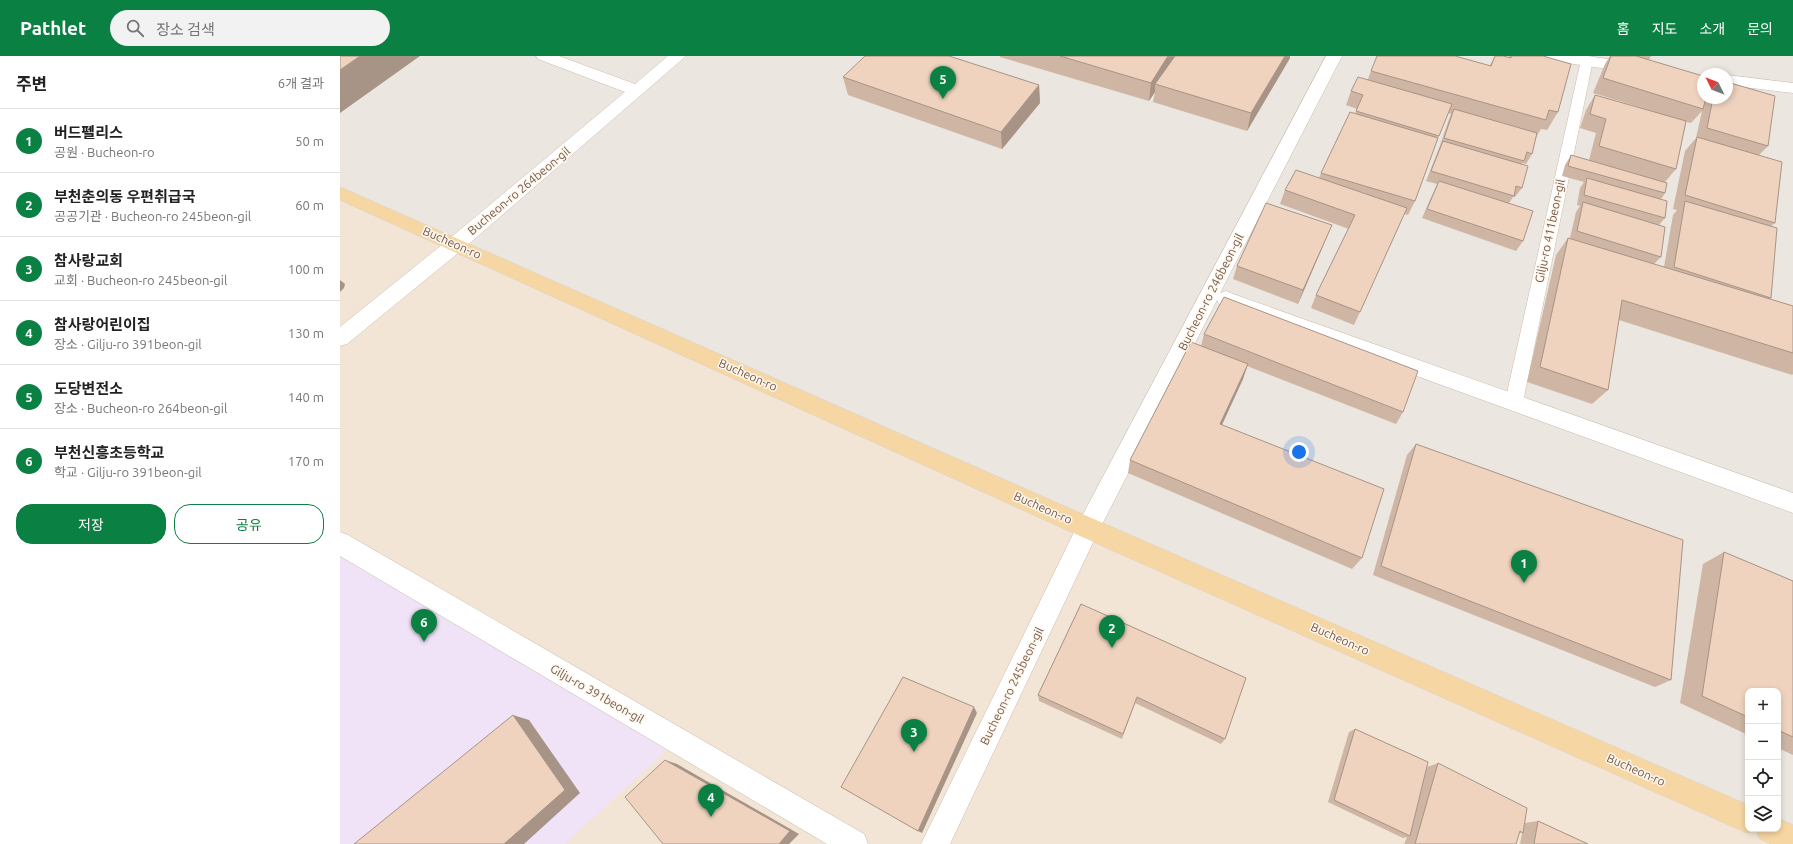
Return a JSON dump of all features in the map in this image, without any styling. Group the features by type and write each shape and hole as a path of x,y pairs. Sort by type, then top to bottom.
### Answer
{"main road":[{"name":"Bucheon-ro","path":"340,193 1088,528 1745,818"},
{"path":"1777,832 1793,839"}],"street":[{"path":"544,56 637,90"},
{"name":"Bucheon-ro 264beon-gil","path":"340,338 456,244 678,56"},
{"name":"Bucheon-ro 246beon-gil","path":"1088,528 1334,56"},
{"path":"1554,56 1650,70"},
{"path":"1733,81 1793,88"},
{"path":"1210,293 1793,503"},
{"name":"Bucheon-ro 245beon-gil","path":"936,844 1088,528"},
{"name":"Gilju-ro 391beon-gil","path":"340,544 854,844"}],"lane":[{"name":"Gilju-ro 411beon-gil","path":"1514,402 1587,60"}],"shaded area":[{"path":"340,56 1793,56 1793,840 1781,831 1781,688 1745,688 1745,819 340,194"},
{"path":"340,194 1745,828 1745,832 1775,832 1793,844 340,844"},
{"path":"340,543 677,740 565,844 340,844"}],"building":[{"path":"340,56 360,56 340,70"},
{"path":"865,56 949,56 1039,85 1001,132 843,77"},
{"path":"1060,56 1168,56 1151,83"},
{"path":"1175,56 1285,56 1251,113 1155,84"},
{"path":"1377,56 1455,56 1491,66 1495,56 1511,58 1511,56 1543,56 1571,64 1558,112 1549,110 1546,120 1371,71"},
{"path":"1611,56 1636,56 1697,74 1697,104 1704,104 1703,109 1603,78"},
{"path":"1358,77 1452,104 1439,136 1356,111 1363,95 1351,91"},
{"path":"1733,84 1775,96 1768,146 1707,128 1712,104 1733,104"},
{"path":"1595,95 1686,121 1676,169 1599,146 1606,119 1590,114"},
{"path":"1454,109 1537,133 1532,154 1527,152 1524,161 1444,138"},
{"path":"1350,112 1438,138 1415,201 1321,173"},
{"path":"1697,137 1782,162 1775,223 1685,195"},
{"path":"1443,141 1528,166 1522,188 1516,186 1514,196 1431,171"},
{"path":"1571,155 1667,183 1665,193 1568,166"},
{"path":"1296,170 1407,208 1360,312 1316,295 1355,215 1285,190"},
{"path":"1587,178 1667,201 1665,218 1584,195"},
{"path":"1439,181 1533,211 1523,241 1427,209"},
{"path":"1685,201 1777,228 1771,298 1674,267"},
{"path":"1583,202 1665,227 1661,257 1577,231"},
{"path":"1266,203 1332,225 1303,290 1237,266"},
{"path":"1568,238 1793,306 1793,353 1622,300 1608,390 1540,367"},
{"path":"1224,297 1418,371 1403,412 1204,334"},
{"path":"1191,342 1248,364 1220,424 1384,489 1362,558 1130,460"},
{"path":"1416,444 1683,540 1671,680 1381,566"},
{"path":"1724,552 1793,581 1793,737 1781,731 1781,688 1745,688 1745,716 1702,696"},
{"path":"1081,604 1246,678 1225,739 1137,697 1123,734 1038,695"},
{"path":"903,677 974,707 918,831 841,787"},
{"path":"513,715 565,790 504,844 354,844"},
{"path":"1355,729 1428,762 1410,836 1334,800"},
{"path":"665,760 790,831 779,844 663,844 625,797"},
{"path":"1438,763 1527,808 1523,833 1520,831 1516,844 1415,844"},
{"path":"1538,821 1588,844 1534,844"}],"place":[{"name":"도당변전소","path":"943,99"},
{"name":"버드펠리스","path":"1524,583"},
{"name":"부천신흥초등학교","path":"424,642"},
{"name":"부천춘의동 우편취급국","path":"1112,648"},
{"name":"참사랑교회","path":"914,752"},
{"name":"참사랑어린이집","path":"711,817"}]}
